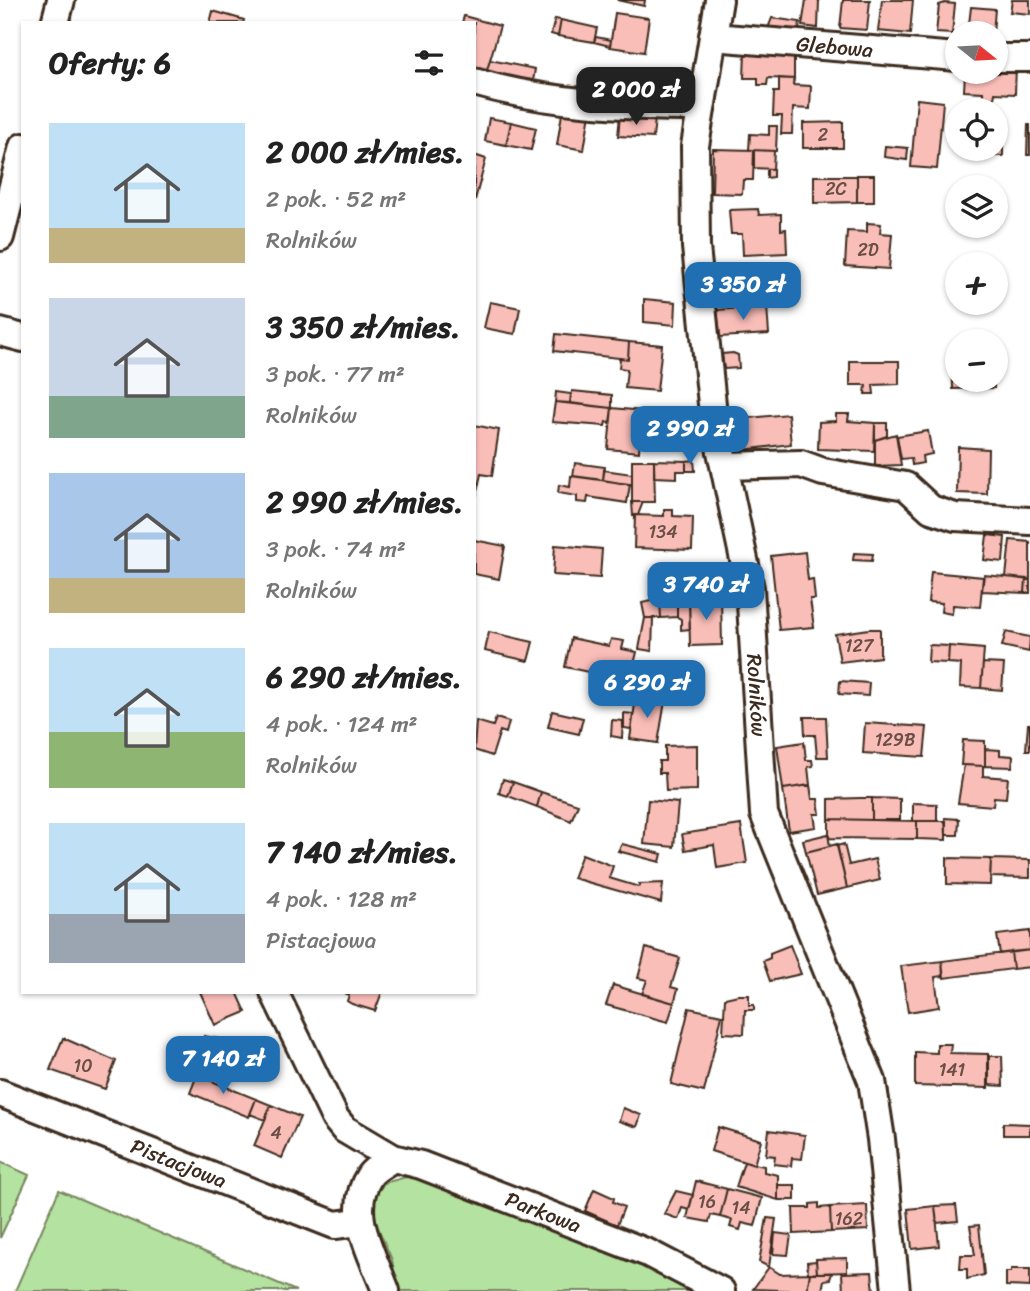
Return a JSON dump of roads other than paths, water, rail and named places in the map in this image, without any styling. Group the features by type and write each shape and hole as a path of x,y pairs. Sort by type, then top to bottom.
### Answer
{"street":[{"path":"56,21 61,0"},
{"name":"Rolników","path":"719,0 700,107 694,195 696,247 713,414 750,588 764,814 872,1081 881,1139 896,1291"},
{"name":"Glebowa","path":"713,37 945,56"},
{"path":"1008,58 1030,58"},
{"path":"476,82 519,93 628,106 700,107"},
{"path":"0,237 21,155"},
{"path":"0,332 21,337"},
{"path":"726,466 802,464 823,472 906,486 931,509 955,517 1030,521"},
{"name":"Parkowa","path":"275,994 335,1118 344,1129 362,1142 393,1158 421,1165 648,1253 721,1291"},
{"name":"Pistacjowa","path":"0,1093 335,1225 359,1222"},
{"path":"362,1142 371,1157 371,1173 362,1196 359,1222 386,1291"},
{"path":"371,1173 393,1158"}]}
